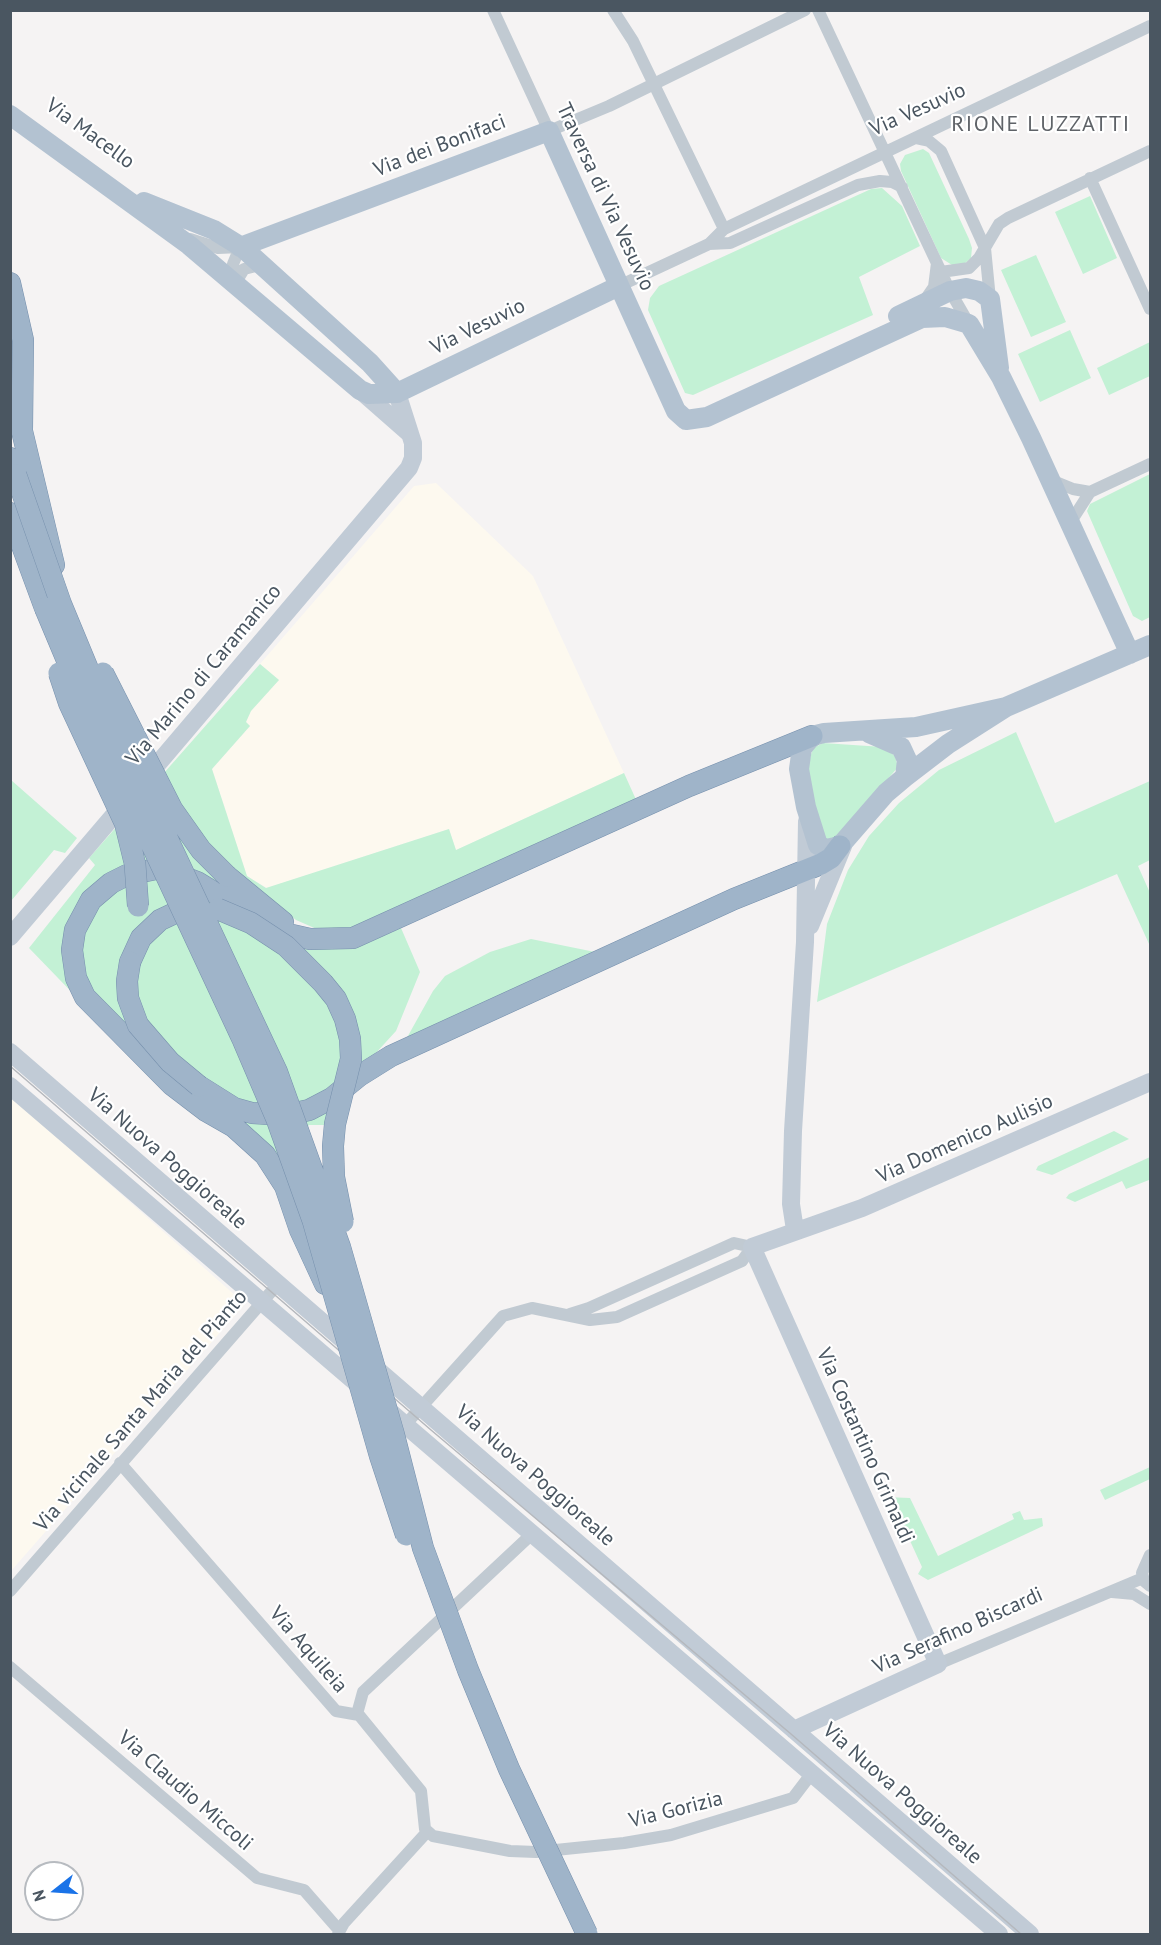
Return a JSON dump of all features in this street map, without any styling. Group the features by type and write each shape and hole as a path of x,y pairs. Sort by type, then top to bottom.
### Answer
{"highway":[{"path":"10,283 14,310 23,340 22,431 47,526 61,682 125,823 134,852 138,906 127,981 128,998 138,1024 170,1062 199,1086 234,1108 252,1113 286,1115 309,1110 332,1098 378,1064 414,1045 702,914 807,870 831,858 842,844"},
{"path":"10,458 79,689 263,1085 349,1314 423,1548 468,1670 504,1758 586,1935"},
{"path":"10,513 53,606"},
{"path":"10,544 114,692 172,809 201,850 227,876 292,928 311,937 331,940"},
{"path":"349,1314 306,1244 285,1186 265,1155 239,1131 196,1104 172,1085 85,997 76,978 73,940 79,921 102,890 120,878 137,872 156,869 176,872 197,882 279,932 298,938 331,940 366,933 689,786 812,736"},
{"path":"130,962 141,938 160,920 187,909 218,909 250,923 286,946 336,999 348,1028 351,1059 335,1124 333,1167 349,1314 380,1456 449,1653 498,1775 573,1935"}],"main road":[{"name":"Via Macello","path":"10,106 139,204"},
{"name":"Via Macello","path":"10,115 139,204"},
{"name":"Via dei Bonifaci","path":"240,247 549,131"},
{"name":"Traversa di Via Vesuvio","path":"549,131 672,403"},
{"path":"139,204 238,286 410,435"},
{"path":"139,204 214,230 240,247 370,363 397,393"},
{"name":"Via Vesuvio","path":"397,393 619,286"},
{"path":"672,403 683,408 701,405 950,291 973,289 990,299 1001,377"},
{"path":"672,403 680,417 692,421 699,420 922,318 945,317 969,324 1001,377 1130,654"},
{"path":"354,385 380,395 397,393"},
{"name":"Via Marino di Caramanico","path":"10,937 409,468 413,458 410,435 397,393"},
{"path":"805,942 842,844 871,810 905,777 948,744 1006,708 1150,645"},
{"path":"795,1230 791,1204 793,1131 805,942 807,870 806,807 800,757 806,741 812,736 824,733 935,724 1006,708"},
{"path":"863,731 890,740 901,747 907,760 905,777"},
{"path":"806,807 818,845 826,849 842,844"},
{"name":"Via Nuova Poggioreale","path":"10,1052 1030,1935"},
{"name":"Via Domenico Aulisio","path":"752,1246 862,1208 1150,1082"},
{"name":"Via Nuova Poggioreale","path":"10,1086 999,1935"},
{"name":"Via Costantino Grimaldi","path":"752,1246 938,1664"},
{"name":"Via Serafino Biscardi","path":"794,1730 938,1664"},
{"path":"782,1747 794,1730"}],"street":[{"name":"Traversa di Via Vesuvio","path":"493,10 549,131"},
{"path":"613,10 633,41 724,229"},
{"name":"Via dei Bonifaci","path":"549,131 584,118 654,85 805,10"},
{"path":"818,10 950,291 969,324"},
{"name":"Via Vesuvio","path":"710,244 724,229 1150,26"},
{"path":"950,122 941,141 941,151 985,248 990,299"},
{"path":"915,138 928,141 941,151"},
{"path":"939,267 969,268 985,248 999,224 1008,218 1150,151"},
{"path":"1090,178 1150,309"},
{"name":"Via Vesuvio","path":"619,286 710,244 730,243 858,185 880,181 892,182 902,187"},
{"path":"172,232 218,248 240,247 233,264 238,286"},
{"path":"238,286 238,279 244,269 256,266 265,268"},
{"path":"921,305 934,287 939,267"},
{"path":"354,385 366,380 370,375 370,363"},
{"path":"1070,523 1090,492 1150,464"},
{"path":"1050,480 1073,489 1090,492"},
{"path":"406,1424 503,1316 525,1308 601,1320 627,1314 742,1261 752,1246 734,1243 589,1308 570,1314"},
{"name":"Via vicinale Santa Maria del Pianto","path":"10,1591 277,1285"},
{"name":"Via Aquileia","path":"120,1463 336,1711 357,1714 422,1791 427,1832"},
{"path":"357,1714 363,1692 533,1533"},
{"path":"1148,1585 1149,1560"},
{"name":"Via Serafino Biscardi","path":"938,1664 1105,1592 1148,1585"},
{"path":"1105,1592 1134,1594 1150,1604"},
{"name":"Via Claudio Miccoli","path":"10,1667 250,1872 261,1880 304,1890 339,1932"},
{"name":"Via Gorizia","path":"536,1851 624,1843 671,1835 793,1798 812,1773"},
{"path":"339,1932 427,1832 433,1836 504,1850 536,1851 543,1860 563,1903 596,1935"}],"shaded area":[{"path":"436,483 533,576 624,773 456,850 449,829 267,888 247,876 212,769 250,726 246,722 251,711 279,680 260,664 414,486"},
{"path":"11,1097 245,1304 11,1571"}],"green space":[{"path":"923,149 929,153 969,239 972,248 971,258 963,265 952,265 941,258 901,171 900,164 905,155"},
{"path":"882,188 902,206 920,246 859,277 873,315 693,395 685,393 648,310 650,298 659,286 871,189"},
{"path":"1090,196 1117,258 1083,274 1055,212"},
{"path":"1036,255 1066,322 1031,337 1001,270"},
{"path":"1070,330 1091,378 1040,402 1018,354"},
{"path":"1150,342 1150,376 1109,395 1097,368"},
{"path":"1150,474 1150,617 1142,621 1133,616 1087,511 1090,504"},
{"path":"260,664 279,680 251,711 246,722 250,726 212,769 247,876 266,888 449,829 456,850 624,773 638,804 355,931 319,930 296,920 219,858 209,868 280,924 197,873 171,864 149,862 120,869 92,892 76,913 68,934 65,957 72,980 87,1008 29,948 95,865 89,858"},
{"path":"1016,732 1055,823 1150,781 1150,860 1138,866 1150,893 1150,946 1117,874 817,1002 827,924 848,870 869,836 899,803 939,770"},
{"path":"823,743 883,747 895,756 898,767 835,842 827,843 811,792 808,765 813,748"},
{"path":"11,780 77,838 65,853 54,850 11,901"},
{"path":"145,875 175,879 206,892 289,943 306,948 354,948 401,928 420,972 396,1031 364,1066 329,1094 302,1106 262,1110 236,1103 197,1077 189,1087 245,1119 273,1126 328,1110 325,1125 309,1125 269,1169 87,1008 95,1000 80,970 79,944 86,922 92,910 110,890"},
{"path":"531,939 595,952 404,1043 433,991 445,976 490,952"},
{"path":"1114,1131 1129,1139 1052,1175 1036,1170 1038,1166"},
{"path":"1150,1157 1149,1180 1126,1189 1122,1181 1075,1202 1066,1198 1069,1194"},
{"path":"1150,1467 1150,1479 1105,1500 1100,1490"},
{"path":"885,1497 910,1498 938,1556 1014,1519 1012,1514 1020,1511 1024,1520 1042,1518 1043,1526 928,1580 918,1574 922,1567 895,1508 889,1507"}],"tram line":[{"path":"10,1066 431,1430 791,1734 1021,1934"}],"district":[{"name":"RIONE LUZZATTI","path":"1041,125"}]}
